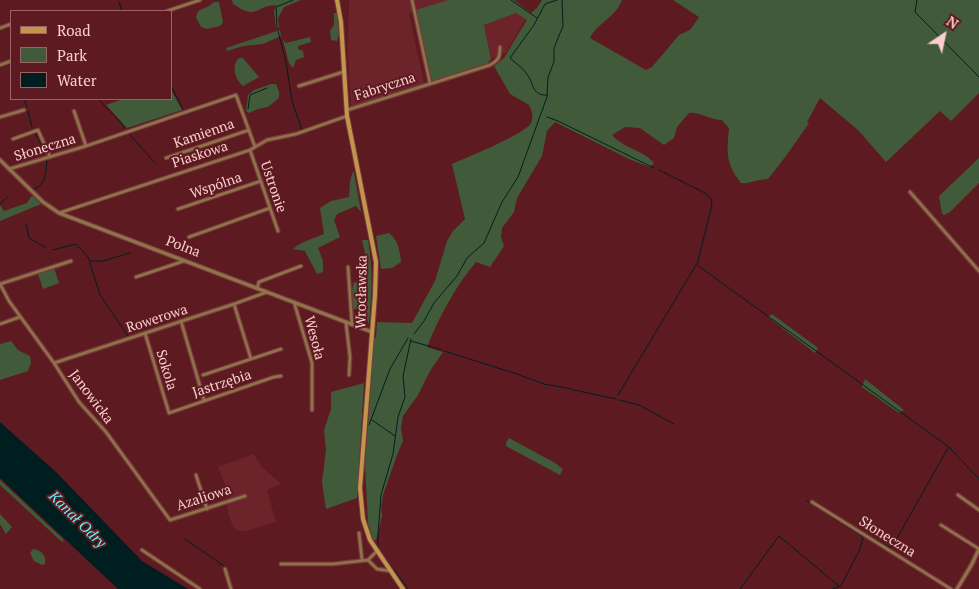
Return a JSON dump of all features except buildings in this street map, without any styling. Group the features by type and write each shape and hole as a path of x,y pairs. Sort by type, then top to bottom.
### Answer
{"main road":[{"name":"Wrocławska","path":"337,0 341,22 346,110 376,262 360,488 365,527 370,540 403,589"}],"street":[{"path":"170,10 200,0"},
{"path":"412,0 430,83"},
{"name":"Fabryczna","path":"346,110 490,65 498,61 500,47"},
{"path":"298,86 343,72"},
{"name":"Słoneczna","path":"9,169 86,146 236,94 249,130"},
{"path":"0,117 24,110"},
{"name":"Słoneczna","path":"74,111 86,146"},
{"name":"Piaskowa","path":"59,213 250,150 267,140 296,134 347,116"},
{"path":"13,139 38,130 50,157"},
{"path":"249,130 255,147"},
{"name":"Kamienna","path":"166,158 249,130"},
{"name":"Ustronie","path":"250,150 278,231"},
{"name":"Polna","path":"0,160 43,202 59,213 372,332"},
{"name":"Wspólna","path":"178,209 261,181"},
{"path":"910,192 979,271"},
{"path":"190,237 270,208"},
{"path":"136,277 185,260"},
{"path":"0,284 71,261"},
{"path":"257,288 259,282 301,266"},
{"path":"348,267 352,324"},
{"name":"Janowicka","path":"0,284 20,317 54,363 82,406 106,432 170,520"},
{"name":"Rowerowa","path":"54,363 266,292"},
{"name":"Wesoła","path":"294,302 312,362 312,410"},
{"path":"234,304 251,359"},
{"path":"0,324 20,317"},
{"path":"181,321 204,400"},
{"path":"346,322 350,357 348,375"},
{"name":"Sokola","path":"145,333 169,413"},
{"path":"203,375 281,350"},
{"name":"Jastrzębia","path":"169,413 281,376"},
{"path":"196,475 207,509"},
{"path":"958,495 979,510"},
{"name":"Azaliowa","path":"170,520 245,496"},
{"name":"Słoneczna","path":"812,502 951,589"},
{"path":"941,525 979,549 957,589"},
{"path":"359,533 362,560"},
{"path":"142,550 200,589"},
{"path":"281,564 322,565 368,560 377,552"},
{"path":"368,560 377,569 391,571"},
{"path":"225,569 231,589"}],"shaded area":[{"path":"349,0 448,0 409,13 424,83 351,107 348,53"},
{"path":"516,13 526,19 506,53 491,59 484,25"},
{"path":"254,454 261,466 281,484 267,490 276,522 246,531 239,531 233,527 229,516 226,503 230,497 218,467"}],"green space":[{"path":"232,0 301,0 284,7 278,18 279,27 276,28 274,11 276,5 252,12 241,9 233,4"},
{"path":"448,0 514,0 531,13 542,0 622,0 615,11 597,28 590,38 646,70 652,67 679,35 690,30 699,17 673,0 979,0 979,93 951,121 940,111 886,162 859,131 820,98 807,122 809,123 768,179 745,183 741,183 732,169 728,157 729,128 722,120 697,113 689,113 677,127 674,138 664,145 640,128 625,127 612,135 654,163 650,167 629,159 555,122 547,131 542,156 517,198 514,212 502,228 501,237 504,246 490,267 476,262 468,272 454,292 427,347 443,352 430,371 418,395 403,416 401,427 403,441 383,495 382,516 376,540 373,540 368,524 365,465 374,338 376,337 377,322 412,323 435,281 447,241 453,231 465,219 452,164 518,133 531,123 532,118 529,105 510,94 494,66 504,58 527,20 516,13 484,25 491,59 488,63 432,81 416,10"},
{"path":"214,2 219,2 223,22 220,26 207,29 201,27 196,17 198,11"},
{"path":"334,13 337,13 339,34 337,41 331,40 330,31 334,25"},
{"path":"280,30 281,36 263,44 243,46 227,51 226,48"},
{"path":"310,37 311,42 298,46 298,49 303,51 304,57 296,60 293,68 289,63 283,40 286,43"},
{"path":"239,58 243,58 259,77 243,86 235,72 235,65"},
{"path":"276,84 279,98 268,107 249,113 246,111 248,95 254,90"},
{"path":"172,92 182,110 127,128 106,105 120,100 172,100"},
{"path":"979,158 979,183 950,212 942,214 939,196"},
{"path":"353,171 361,212 356,206 337,214 334,220 340,237 318,248 323,261 323,272 317,274 305,251 293,249 304,242 324,234 320,208 331,201 349,197"},
{"path":"33,196 41,204 0,221 0,205 4,211 27,203"},
{"path":"389,233 395,239 398,246 401,262 392,268 381,269 376,236"},
{"path":"362,240 368,240 371,262 369,324 361,309 353,309 352,290 354,282 360,283 363,264 366,258"},
{"path":"54,268 59,283 43,289 38,274"},
{"path":"772,314 818,348 815,353 768,317"},
{"path":"11,341 18,350 30,356 31,363 28,371 0,380 0,344"},
{"path":"865,379 904,410 899,413 862,387"},
{"path":"364,383 357,498 326,509 322,482 326,450 324,430 331,409 331,392"},
{"path":"509,438 555,463 563,469 560,475 506,446"},
{"path":"0,480 64,540 62,542 0,485"},
{"path":"0,514 12,527 6,534 0,524"},
{"path":"33,549 43,554 45,564 42,565 34,561 30,553"}],"water":[{"name":"Kanał Odry","path":"0,422 56,472 142,561 188,589 118,589 0,478"}],"waterway":[{"path":"277,27 276,7 293,0"},
{"path":"511,0 537,18"},
{"path":"547,95 542,95 535,91 529,77 510,58 534,25 545,4 557,0"},
{"path":"414,334 434,303 457,276 467,258 484,243 502,202 518,177 547,97 548,77 554,62 554,48 563,26 562,0"},
{"path":"917,0 915,12 979,77"},
{"path":"119,2 122,10"},
{"path":"278,31 286,62 292,101 302,130"},
{"path":"172,88 183,109"},
{"path":"248,109 250,95 267,88"},
{"path":"24,100 27,107"},
{"path":"99,100 125,128"},
{"path":"28,111 32,127"},
{"path":"547,117 654,168"},
{"path":"35,133 46,154"},
{"path":"130,135 155,163"},
{"path":"32,189 37,188 43,182 46,174 47,160"},
{"path":"659,170 707,194 711,199 712,205 697,265 949,447 979,479"},
{"path":"0,204 8,197"},
{"path":"26,224 29,238 46,248"},
{"path":"53,250 76,244 88,257 100,295 128,336"},
{"path":"91,261 103,261 130,253"},
{"path":"618,395 696,265"},
{"path":"369,425 390,369 408,338"},
{"path":"408,589 378,548 378,534 381,495 393,454 398,417 405,397 403,376 411,339"},
{"path":"411,341 442,350"},
{"path":"444,351 544,384 572,389"},
{"path":"574,390 616,399"},
{"path":"619,400 639,405 674,424"},
{"path":"372,420 395,436"},
{"path":"863,532 892,547 948,448"},
{"path":"807,501 863,537 860,549 841,586 832,589"},
{"path":"740,589 779,536 840,587"},
{"path":"185,539 224,566"},
{"path":"230,582 233,589"}]}
